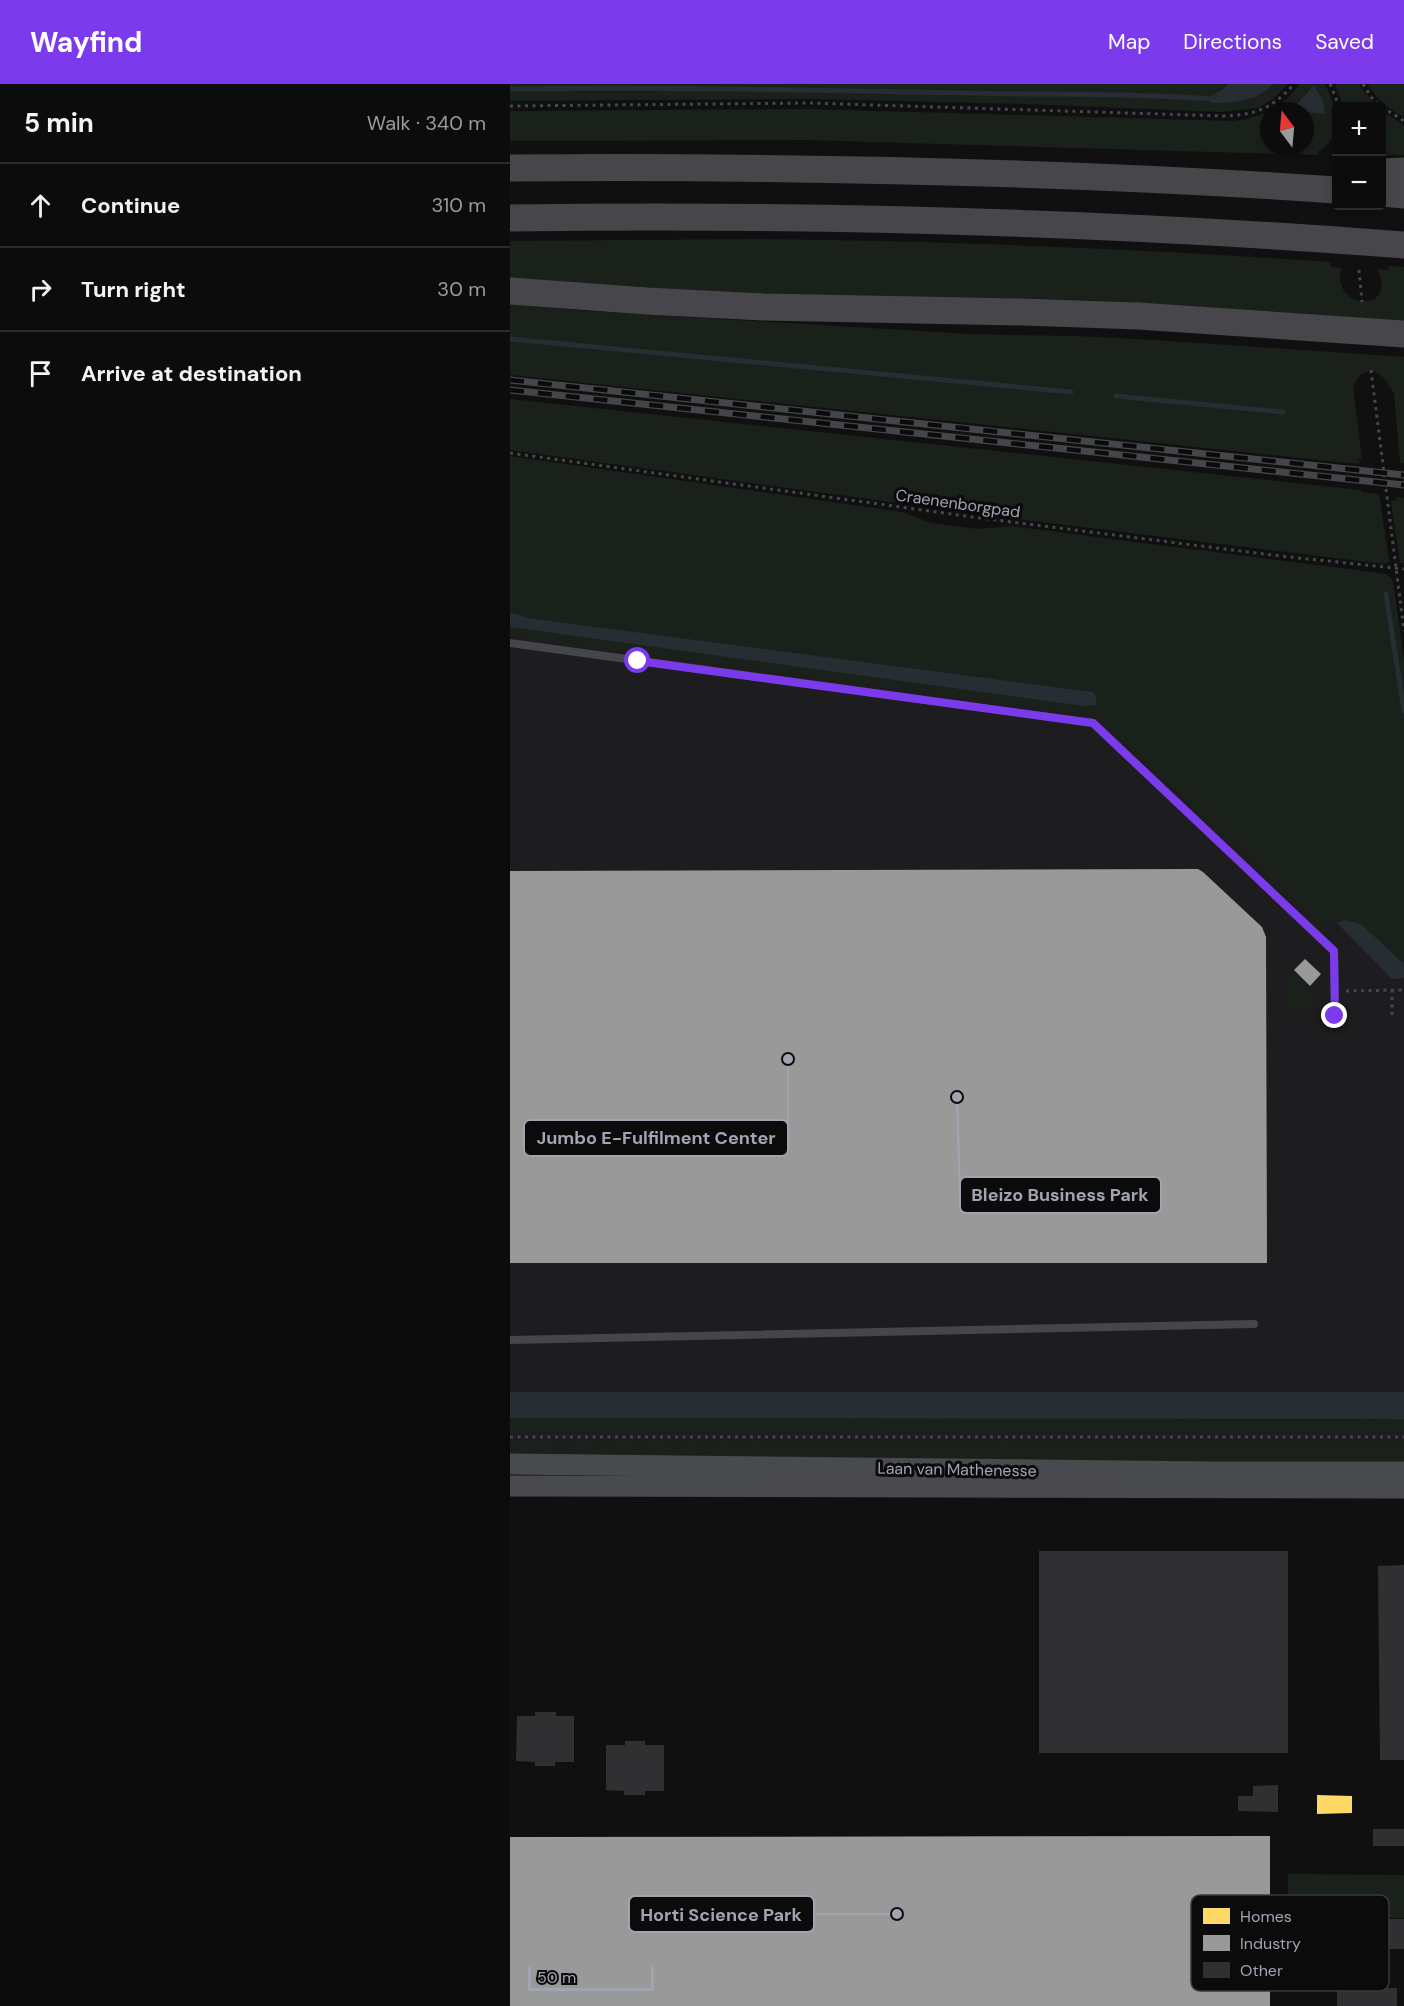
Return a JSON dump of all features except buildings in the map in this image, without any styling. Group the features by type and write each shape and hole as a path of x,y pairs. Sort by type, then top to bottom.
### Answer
{"highway":[{"path":"510,168 659,167 868,170 1183,181 1332,190"},
{"path":"1386,172 1404,171"},
{"path":"1183,181 1332,174"},
{"path":"1386,193 1404,195"},
{"path":"510,219 747,218 965,222 1145,229 1404,245"},
{"path":"510,291 780,308 1023,312 1148,317 1404,334"}],"street":[{"name":"Laan van Mathenesse","path":"510,1464 1175,1472 1404,1472"},
{"name":"Laan van Mathenesse","path":"510,1486 1404,1488"}],"lane":[{"path":"510,643 1093,723 1334,951 1335,1016"},
{"path":"510,1340 1254,1324"}],"path":[{"path":"510,106 809,103 1222,116 1251,113 1269,107 1294,84"},
{"path":"1330,84 1337,102"},
{"path":"1363,84 1375,102"},
{"path":"1386,110 1404,121"},
{"path":"1359,270 1362,302"},
{"path":"1371,370 1404,631"},
{"name":"Craenenborgpad","path":"510,453 980,518 1404,569"},
{"path":"1392,990 1392,1016"},
{"path":"1336,991 1404,990"},
{"name":"Laan van Mathenesse","path":"510,1437 1404,1437"}],"shaded area":[{"path":"510,84 1288,84 1274,98 1268,102 1260,102 1258,108 1223,112 810,99 510,101"},
{"path":"1228,84 1273,84 1260,95 1252,98 1236,102 1211,103 1211,96"},
{"path":"1300,84 1325,84 1333,102 1332,137 1326,146 1318,151 1318,155 1314,155 1314,113 1324,114 1314,85 1298,102 1282,102"},
{"path":"1335,84 1359,84 1373,102 1342,102"},
{"path":"1367,84 1404,84 1404,117 1392,111 1386,106 1386,102 1382,102"},
{"path":"1314,85 1323,101 1325,114 1314,113 1314,102 1298,102"},
{"path":"808,109 1233,121 1260,115 1260,153 806,140 510,141 510,111"},
{"path":"1386,114 1404,125 1404,155 1386,155"},
{"path":"756,239 1044,246 1331,262 1331,267 1341,268 1341,282 1346,293 1354,299 1364,301 1373,299 1380,293 1382,283 1377,269 1388,270 1389,266 1404,267 1404,321 1109,301 1018,298 832,299 510,286 510,241"},
{"path":"510,304 586,311 970,334 1155,340 1404,357 1404,463 1400,463 1394,393 1384,378 1372,370 1360,375 1353,386 1362,459 1357,458 1360,461 1359,464 510,375"},
{"path":"510,399 1361,490 1361,492 1379,494 1389,562 1384,564 1008,518 510,450"},
{"path":"510,456 902,512 931,523 978,529 1010,526 1387,574 1393,581 1404,659 1404,964 1361,924 1345,920 1324,926 1094,715 510,635 510,627 1084,706 1095,705 1093,692 528,618 510,613"},
{"path":"510,493 1404,748 1404,1446 510,1447"},
{"path":"1396,497 1404,498 1404,565 1400,562 1391,501 1397,501"},
{"path":"510,613 528,618 1093,692 1096,696 1096,705 1084,706 510,627"},
{"path":"1345,920 1361,924 1404,964 1404,978 1392,979 1337,923"},
{"path":"1290,971 1311,989 1310,1009 1283,1009"},
{"path":"510,1392 1404,1392 1404,1419 510,1418"},
{"path":"510,1418 1404,1419 1404,1433 510,1433"},
{"path":"510,1443 1404,1444 1404,1466 510,1455"},
{"path":"1288,1874 1404,1875 1404,1918 1389,1918 1389,1895 1288,1895"}],"waterway":[{"path":"510,89 740,89 1215,98"},
{"path":"510,339 1071,392"},
{"path":"1116,396 1283,412"},
{"path":"1386,594 1404,711"}],"railway":[{"path":"510,380 1404,475"},
{"path":"510,390 1404,485"}],"place":[{"name":"Jumbo E-Fulfilment Center","path":"788,1059"},
{"name":"Bleizo Business Park","path":"957,1097"},
{"name":"Horti Science Park","path":"897,1914"}],"route":[{"path":"638,661 1093,723 1334,951 1335,1016"}]}
